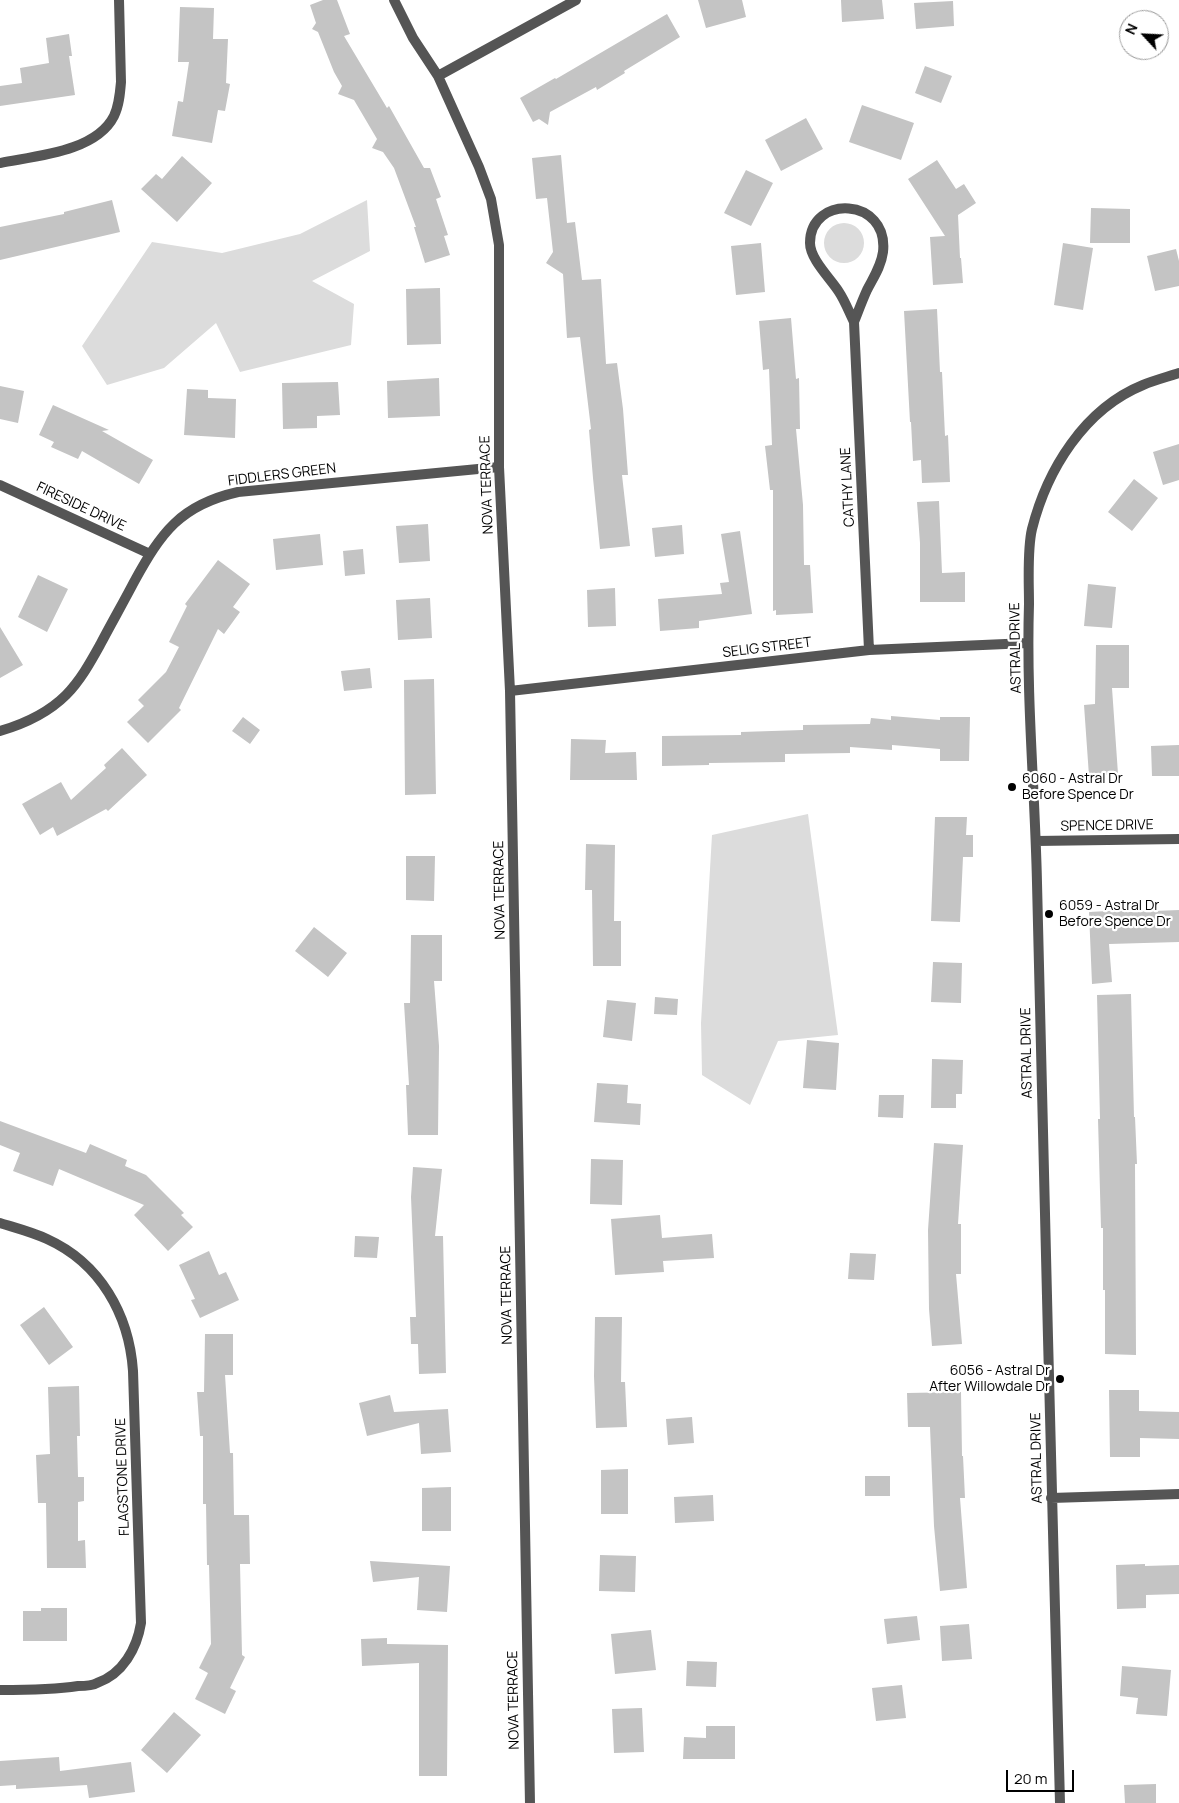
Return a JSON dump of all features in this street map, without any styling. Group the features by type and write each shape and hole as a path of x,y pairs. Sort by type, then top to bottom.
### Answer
{"street":[{"path":"0,163 80,145 95,136 113,118 120,94 121,82 119,0"},
{"name":"NOVA TERRACE","path":"394,0 413,38 438,76 488,188 498,234 500,467 510,692 530,1803"},
{"path":"438,76 576,0"},
{"name":"CATHY LANE","path":"854,322 838,290 812,252 810,242 812,231 819,220 839,208 857,209 872,218 879,227 883,239 883,253 877,273 866,291 854,322 869,650"},
{"name":"ASTRAL DRIVE","path":"1060,1803 1036,841 1028,643 1031,535 1040,502 1060,458 1091,422 1112,402 1141,386 1179,373"},
{"name":"FIDDLERS GREEN","path":"0,732 36,718 70,692 87,669 150,554 162,536 179,519 207,502 245,491 500,467"},
{"name":"FIRESIDE DRIVE","path":"0,484 150,554"},
{"name":"SELIG STREET","path":"510,692 869,650 1028,643"},
{"name":"SPENCE DRIVE","path":"1036,841 1179,839"},
{"name":"FLAGSTONE DRIVE","path":"0,1223 47,1239 80,1260 111,1294 126,1330 132,1354 133,1370 141,1623 136,1645 126,1661 113,1674 97,1684 60,1689 0,1690"},
{"path":"1051,1498 1179,1494"}],"shaded area":[{"path":"367,200 370,251 312,281 354,304 351,345 240,372 216,323 164,368 107,385 82,346 152,242 222,253 300,234"},
{"path":"848,223 855,226 861,232 864,243 863,251 855,260 848,263 840,263 833,260 825,251 824,239 827,232 836,224"},
{"path":"808,814 838,1035 778,1041 750,1105 702,1075 701,1023 712,835"}],"building":[{"path":"323,0 337,0 350,34 344,36 387,108 389,106 424,168 430,168 441,197 436,199 448,235 444,236 450,255 425,263 414,227 416,227 394,168 383,152 372,148 377,139 354,100 338,94 342,86 334,72 318,32 312,29 316,23 310,5"},
{"path":"698,0 742,0 746,17 706,28"},
{"path":"841,0 882,0 884,19 842,22"},
{"path":"953,1 954,26 916,29 914,3"},
{"path":"180,7 214,8 213,39 228,39 226,83 230,84 225,111 218,110 212,143 172,136 178,101 183,102 189,62 178,62"},
{"path":"667,14 680,37 597,90 596,87 550,112 548,125 539,119 533,122 520,98"},
{"path":"69,34 72,56 69,56 75,95 0,106 0,86 22,83 20,68 49,63 46,38"},
{"path":"925,66 952,76 941,103 915,93"},
{"path":"862,105 914,123 901,160 849,142"},
{"path":"806,118 823,149 781,171 765,140"},
{"path":"561,155 567,223 575,222 582,280 601,279 606,364 617,363 628,475 622,475 630,546 600,549 589,430 591,429 580,337 567,338 563,274 546,263 553,252 547,198 536,199 532,158"},
{"path":"182,156 212,183 177,222 141,189 156,174 162,179"},
{"path":"937,160 956,189 964,184 976,203 958,215 963,283 933,285 930,237 945,236 908,179"},
{"path":"746,170 773,183 751,226 724,213"},
{"path":"112,200 120,232 0,260 0,227 64,214 64,212"},
{"path":"1091,208 1130,209 1130,243 1090,243"},
{"path":"761,243 765,292 736,295 731,246"},
{"path":"1063,243 1093,248 1083,310 1054,305"},
{"path":"1176,249 1179,261 1179,286 1155,291 1147,256"},
{"path":"440,288 441,344 407,345 406,289"},
{"path":"937,309 940,372 942,372 945,436 948,435 950,482 922,483 921,460 913,461 904,311"},
{"path":"791,318 796,379 799,378 800,429 796,429 803,505 804,565 810,565 813,613 776,615 776,610 773,611 773,490 770,490 765,446 772,445 769,369 763,370 759,321"},
{"path":"439,378 440,416 388,418 387,381"},
{"path":"338,382 340,415 317,416 317,428 283,429 282,383"},
{"path":"0,386 24,391 18,423 0,419"},
{"path":"187,389 208,390 208,398 236,399 235,438 184,435"},
{"path":"53,405 109,430 102,431 153,460 139,484 82,451 78,459 51,447 54,442 39,435"},
{"path":"1179,444 1179,480 1163,485 1153,452"},
{"path":"1134,479 1158,498 1132,531 1108,512"},
{"path":"939,501 942,573 965,572 965,602 920,602 920,543 917,502"},
{"path":"428,524 430,561 399,563 396,526"},
{"path":"682,525 684,554 655,557 652,528"},
{"path":"740,531 752,614 699,621 699,628 660,631 658,599 722,594 720,583 729,582 721,534"},
{"path":"320,534 323,565 276,570 273,539"},
{"path":"363,549 365,574 345,576 343,551"},
{"path":"218,560 250,584 233,607 240,612 224,634 218,629 179,708 181,710 148,743 127,722 144,706 138,700 166,672 179,647 169,642 187,606 185,604"},
{"path":"38,575 68,589 47,632 18,617"},
{"path":"1088,584 1116,587 1112,628 1084,626"},
{"path":"615,588 616,626 588,627 587,590"},
{"path":"430,598 432,638 398,640 396,600"},
{"path":"0,627 23,665 0,678"},
{"path":"1096,645 1129,645 1129,688 1112,688 1118,774 1089,776 1084,705 1095,704"},
{"path":"370,668 372,688 344,691 341,671"},
{"path":"434,679 436,794 405,795 404,680"},
{"path":"891,716 940,720 940,717 970,717 969,761 940,761 940,749 892,745 892,750 850,747 850,753 785,754 785,762 662,766 662,736 741,735 741,732 803,730 803,725 870,724 871,718 891,720"},
{"path":"243,717 260,730 250,744 232,731"},
{"path":"571,739 606,740 605,753 636,752 637,780 570,780"},
{"path":"1179,745 1179,776 1152,776 1151,746"},
{"path":"122,748 147,775 108,811 106,809 57,836 53,827 40,835 22,804 61,782 71,800 106,768 104,765"},
{"path":"935,817 967,817 966,835 973,835 973,857 963,857 960,922 931,921"},
{"path":"586,844 615,845 614,921 621,921 621,966 593,966 592,890 585,890"},
{"path":"406,856 435,856 434,901 406,900"},
{"path":"1127,910 1128,912 1179,910 1179,942 1109,944 1112,982 1092,984 1089,912"},
{"path":"314,927 347,953 328,977 295,951"},
{"path":"411,935 442,935 442,981 434,981 439,1046 438,1135 408,1135 406,1085 409,1085 404,1003 410,1003"},
{"path":"933,962 962,963 961,1003 931,1002"},
{"path":"1131,994 1137,1164 1135,1164 1136,1355 1105,1354 1105,1290 1103,1290 1103,1228 1101,1228 1098,1119 1100,1119 1097,995"},
{"path":"655,997 678,999 677,1015 654,1014"},
{"path":"607,1000 636,1003 632,1041 603,1037"},
{"path":"807,1040 839,1043 836,1090 803,1088"},
{"path":"932,1059 963,1060 962,1094 956,1094 956,1108 931,1108"},
{"path":"597,1083 628,1085 627,1103 641,1104 640,1125 594,1122"},
{"path":"879,1095 904,1095 903,1118 878,1117"},
{"path":"0,1121 86,1153 90,1144 127,1160 125,1166 146,1175 184,1213 181,1215 193,1227 168,1251 134,1215 144,1205 59,1169 53,1186 13,1171 20,1153 0,1145"},
{"path":"934,1143 963,1145 958,1224 961,1224 961,1274 956,1274 962,1344 932,1346 929,1309 928,1230"},
{"path":"591,1159 623,1160 622,1205 590,1204"},
{"path":"413,1167 442,1169 435,1236 443,1236 446,1373 419,1374 418,1344 411,1344 410,1317 416,1317 411,1197"},
{"path":"660,1215 662,1238 712,1234 714,1258 663,1261 664,1272 615,1275 611,1219"},
{"path":"355,1236 379,1237 377,1258 354,1257"},
{"path":"209,1251 219,1275 226,1272 239,1300 200,1318 191,1300 195,1299 179,1265"},
{"path":"850,1253 876,1254 874,1280 848,1279"},
{"path":"44,1307 73,1347 49,1365 20,1325"},
{"path":"595,1317 622,1317 621,1382 625,1382 627,1427 596,1428 594,1376"},
{"path":"205,1334 233,1334 233,1375 225,1375 230,1453 233,1453 234,1515 249,1515 250,1564 240,1564 242,1655 245,1657 230,1688 236,1691 225,1714 195,1699 208,1673 199,1668 211,1644 206,1504 203,1504 203,1436 200,1436 197,1392 204,1392"},
{"path":"79,1386 80,1436 77,1436 78,1477 84,1477 84,1501 78,1502 78,1541 85,1540 86,1568 47,1568 46,1503 38,1503 36,1455 50,1454 48,1387"},
{"path":"1109,1390 1139,1390 1139,1411 1179,1412 1179,1439 1140,1438 1140,1457 1110,1457"},
{"path":"961,1392 965,1498 960,1498 967,1588 940,1591 934,1526 930,1427 908,1427 907,1393"},
{"path":"390,1395 394,1412 448,1409 451,1452 421,1454 419,1423 367,1436 359,1403"},
{"path":"692,1417 694,1443 668,1445 666,1419"},
{"path":"628,1469 628,1514 601,1514 601,1470"},
{"path":"865,1476 890,1476 890,1496 865,1496"},
{"path":"451,1487 451,1531 422,1531 422,1488"},
{"path":"713,1495 714,1521 675,1523 674,1497"},
{"path":"600,1555 636,1556 635,1592 599,1591"},
{"path":"370,1561 450,1566 447,1612 417,1610 419,1577 373,1582"},
{"path":"1145,1564 1145,1566 1179,1565 1179,1594 1146,1595 1146,1608 1117,1609 1116,1565"},
{"path":"41,1608 67,1608 67,1641 23,1641 23,1611 41,1611"},
{"path":"917,1616 920,1640 887,1644 884,1619"},
{"path":"969,1624 972,1659 942,1661 940,1626"},
{"path":"651,1630 656,1670 615,1674 611,1634"},
{"path":"387,1638 387,1644 448,1645 447,1776 419,1776 419,1663 362,1666 361,1639"},
{"path":"687,1661 717,1662 716,1687 686,1686"},
{"path":"1122,1666 1171,1670 1167,1716 1136,1714 1138,1698 1120,1696"},
{"path":"902,1685 906,1718 876,1721 872,1688"},
{"path":"642,1708 644,1752 614,1753 612,1709"},
{"path":"174,1712 201,1735 167,1773 141,1750"},
{"path":"706,1726 735,1726 735,1759 683,1759 684,1737 706,1738"},
{"path":"59,1757 60,1771 131,1762 135,1792 89,1798 87,1785 16,1789 16,1785 0,1786 0,1761"},
{"path":"1156,1784 1156,1803 1125,1803 1124,1785"}],"place":[{"name":"6060 - Astral Dr Before Spence Dr","path":"1012,787"},
{"name":"6059 - Astral Dr Before Spence Dr","path":"1049,914"},
{"name":"6056 - Astral Dr After Willowdale Dr","path":"1060,1379"}]}
